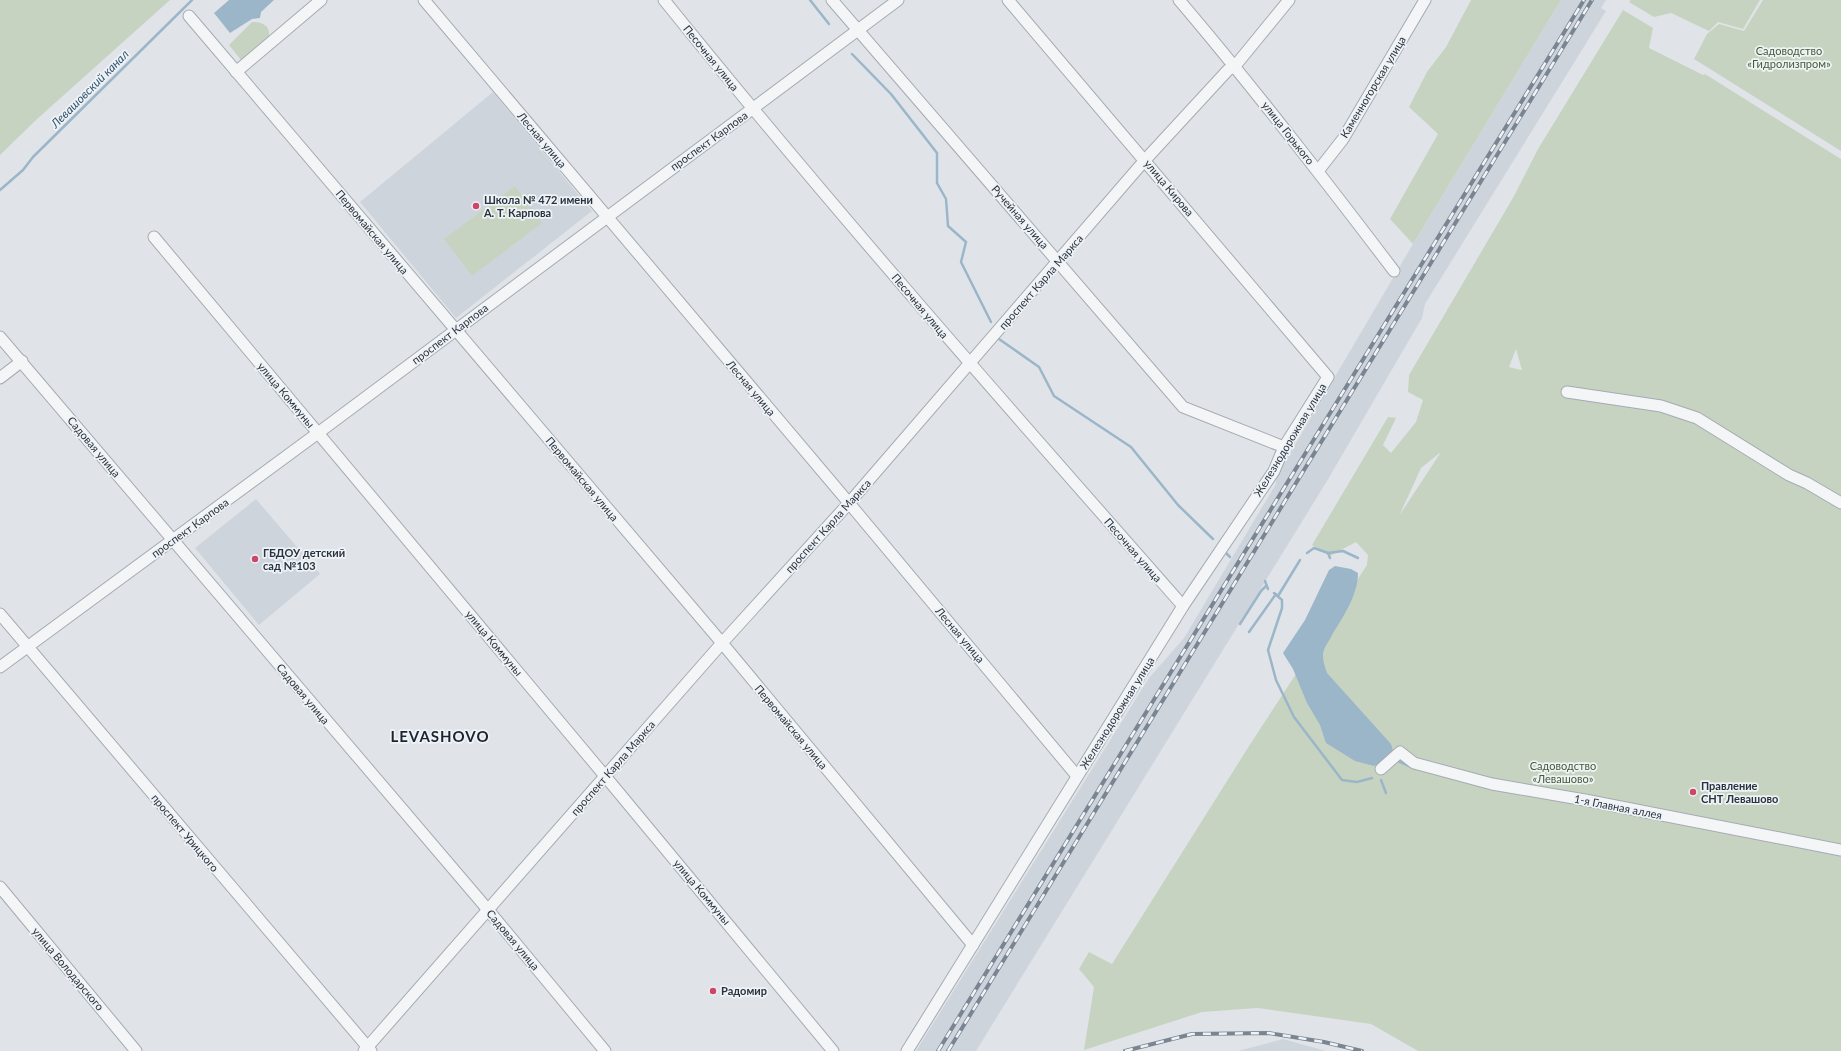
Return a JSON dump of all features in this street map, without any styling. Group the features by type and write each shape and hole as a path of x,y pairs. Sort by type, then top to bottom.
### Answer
{"street":[{"path":"236,72 321,0"},
{"name":"Лесная улица","path":"424,0 849,503 1077,776"},
{"name":"Песочная улица","path":"664,0 752,109 969,363 1183,606"},
{"name":"Ручейная улица","path":"832,0 857,31 1059,262 1183,407 1284,447"},
{"name":"проспект Карпова","path":"0,667 173,541 898,0"},
{"name":"улица Кирова","path":"1008,0 1328,377"},
{"name":"улица Горького","path":"1179,0 1235,66 1318,171 1394,271"},
{"name":"проспект Карла Маркса","path":"367,1050 722,644 849,503 969,363 1059,262 1145,160 1228,70 1235,66 1289,0"},
{"name":"Каменногорская улица","path":"1318,171 1343,139 1424,0"},
{"name":"Первомайская улица","path":"189,16 722,644 973,945"},
{"name":"улица Коммуны","path":"154,237 606,776 833,1051"},
{"name":"Садовая улица","path":"0,337 489,911 606,1051"},
{"path":"0,378 22,361"},
{"name":"Железнодорожная улица","path":"907,1051 1183,606 1274,471 1284,447 1328,377"},
{"path":"1567,392 1661,406 1697,418 1789,475 1807,483 1841,503"},
{"name":"проспект Урицкого","path":"0,614 367,1050"},
{"name":"1-я Главная аллея","path":"1381,769 1400,752 1414,763 1492,784 1585,800 1841,850"},
{"name":"улица Володарского","path":"0,887 136,1051"}],"shaded area":[{"path":"1561,0 1606,0 1601,8 1606,11 1425,304 1422,318 1327,481 976,1051 916,1051 1149,678 1184,638 1276,484 1276,477 1413,244"},
{"name":"Школа № 472 имени А. Т. Карпова","path":"493,92 592,211 456,318 360,202"},
{"name":"ГБДОУ детский сад №103","path":"256,499 320,574 259,625 195,548"},
{"path":"1283,1039 1326,1051 1238,1051"}],"green space":[{"path":"0,0 170,0 36,120 0,155"},
{"path":"1471,0 1561,0 1413,244 1390,219 1438,134 1409,107 1427,72 1446,47"},
{"path":"1631,0 1760,0 1743,29 1718,22 1709,31 1671,13 1654,17 1629,2"},
{"name":"Садоводство «Гидролизпром»","path":"1763,0 1841,0 1841,151 1694,59 1707,34 1719,24 1744,31"},
{"name":"Садоводство «Левашово»","path":"1623,10 1653,28 1649,48 1703,75 1705,74 1841,159 1841,1051 1418,1051 1371,1024 1258,1008 1202,1012 1084,1050 1094,987 1079,969 1089,952 1112,964 1249,746 1367,565 1368,555 1356,542 1330,556 1312,545 1388,417 1396,418 1383,445 1391,453 1416,422 1423,400 1408,392 1409,375 1514,196 1538,149","holes":["1516,349 1522,370 1509,367","1441,452 1401,513 1400,514 1421,468"]},
{"path":"252,22 265,25 268,29 269,36 241,60 229,45"},
{"path":"515,186 542,223 472,276 444,239"}],"water":[{"path":"229,0 274,0 261,12 260,18 252,19 230,33 214,13"},
{"path":"1335,566 1351,569 1358,573 1356,589 1350,604 1324,650 1324,662 1327,673 1391,744 1393,751 1392,756 1374,766 1355,761 1326,743 1320,725 1307,703 1293,669 1283,653 1305,620 1329,570"}],"waterway":[{"name":"Левашовский канал","path":"0,190 23,170 33,157 192,0"},
{"path":"810,0 829,24"},
{"path":"852,54 891,94 937,153 937,183 946,199 948,226 966,242 961,262 991,322"},
{"path":"999,339 1039,367 1054,396 1131,447 1178,505 1213,539"},
{"path":"1307,553 1314,548 1328,553 1330,558"},
{"path":"1328,553 1343,551 1358,558"},
{"path":"1226,553 1230,557"},
{"path":"1278,596 1300,560"},
{"path":"1265,581 1268,589"},
{"path":"1240,624 1261,591 1266,586"},
{"path":"1274,593 1282,600 1282,608 1268,650 1276,680 1294,717 1342,780 1357,782 1372,778"},
{"path":"1249,632 1276,594"},
{"path":"1398,761 1416,769"},
{"path":"1381,780 1386,793"}],"railway":[{"path":"938,1051 1584,0"},
{"path":"948,1051 1592,0"},
{"path":"1125,1051 1192,1034 1269,1033 1324,1042 1362,1051"}],"place":[{"name":"Школа № 472 имени А. Т. Карпова","path":"476,206"},
{"name":"ГБДОУ детский сад №103","path":"255,559"},
{"name":"Правление СНТ Левашово","path":"1693,792"},
{"name":"Радомир","path":"713,991"}],"district":[{"name":"LEVASHOVO","path":"440,737"}]}
